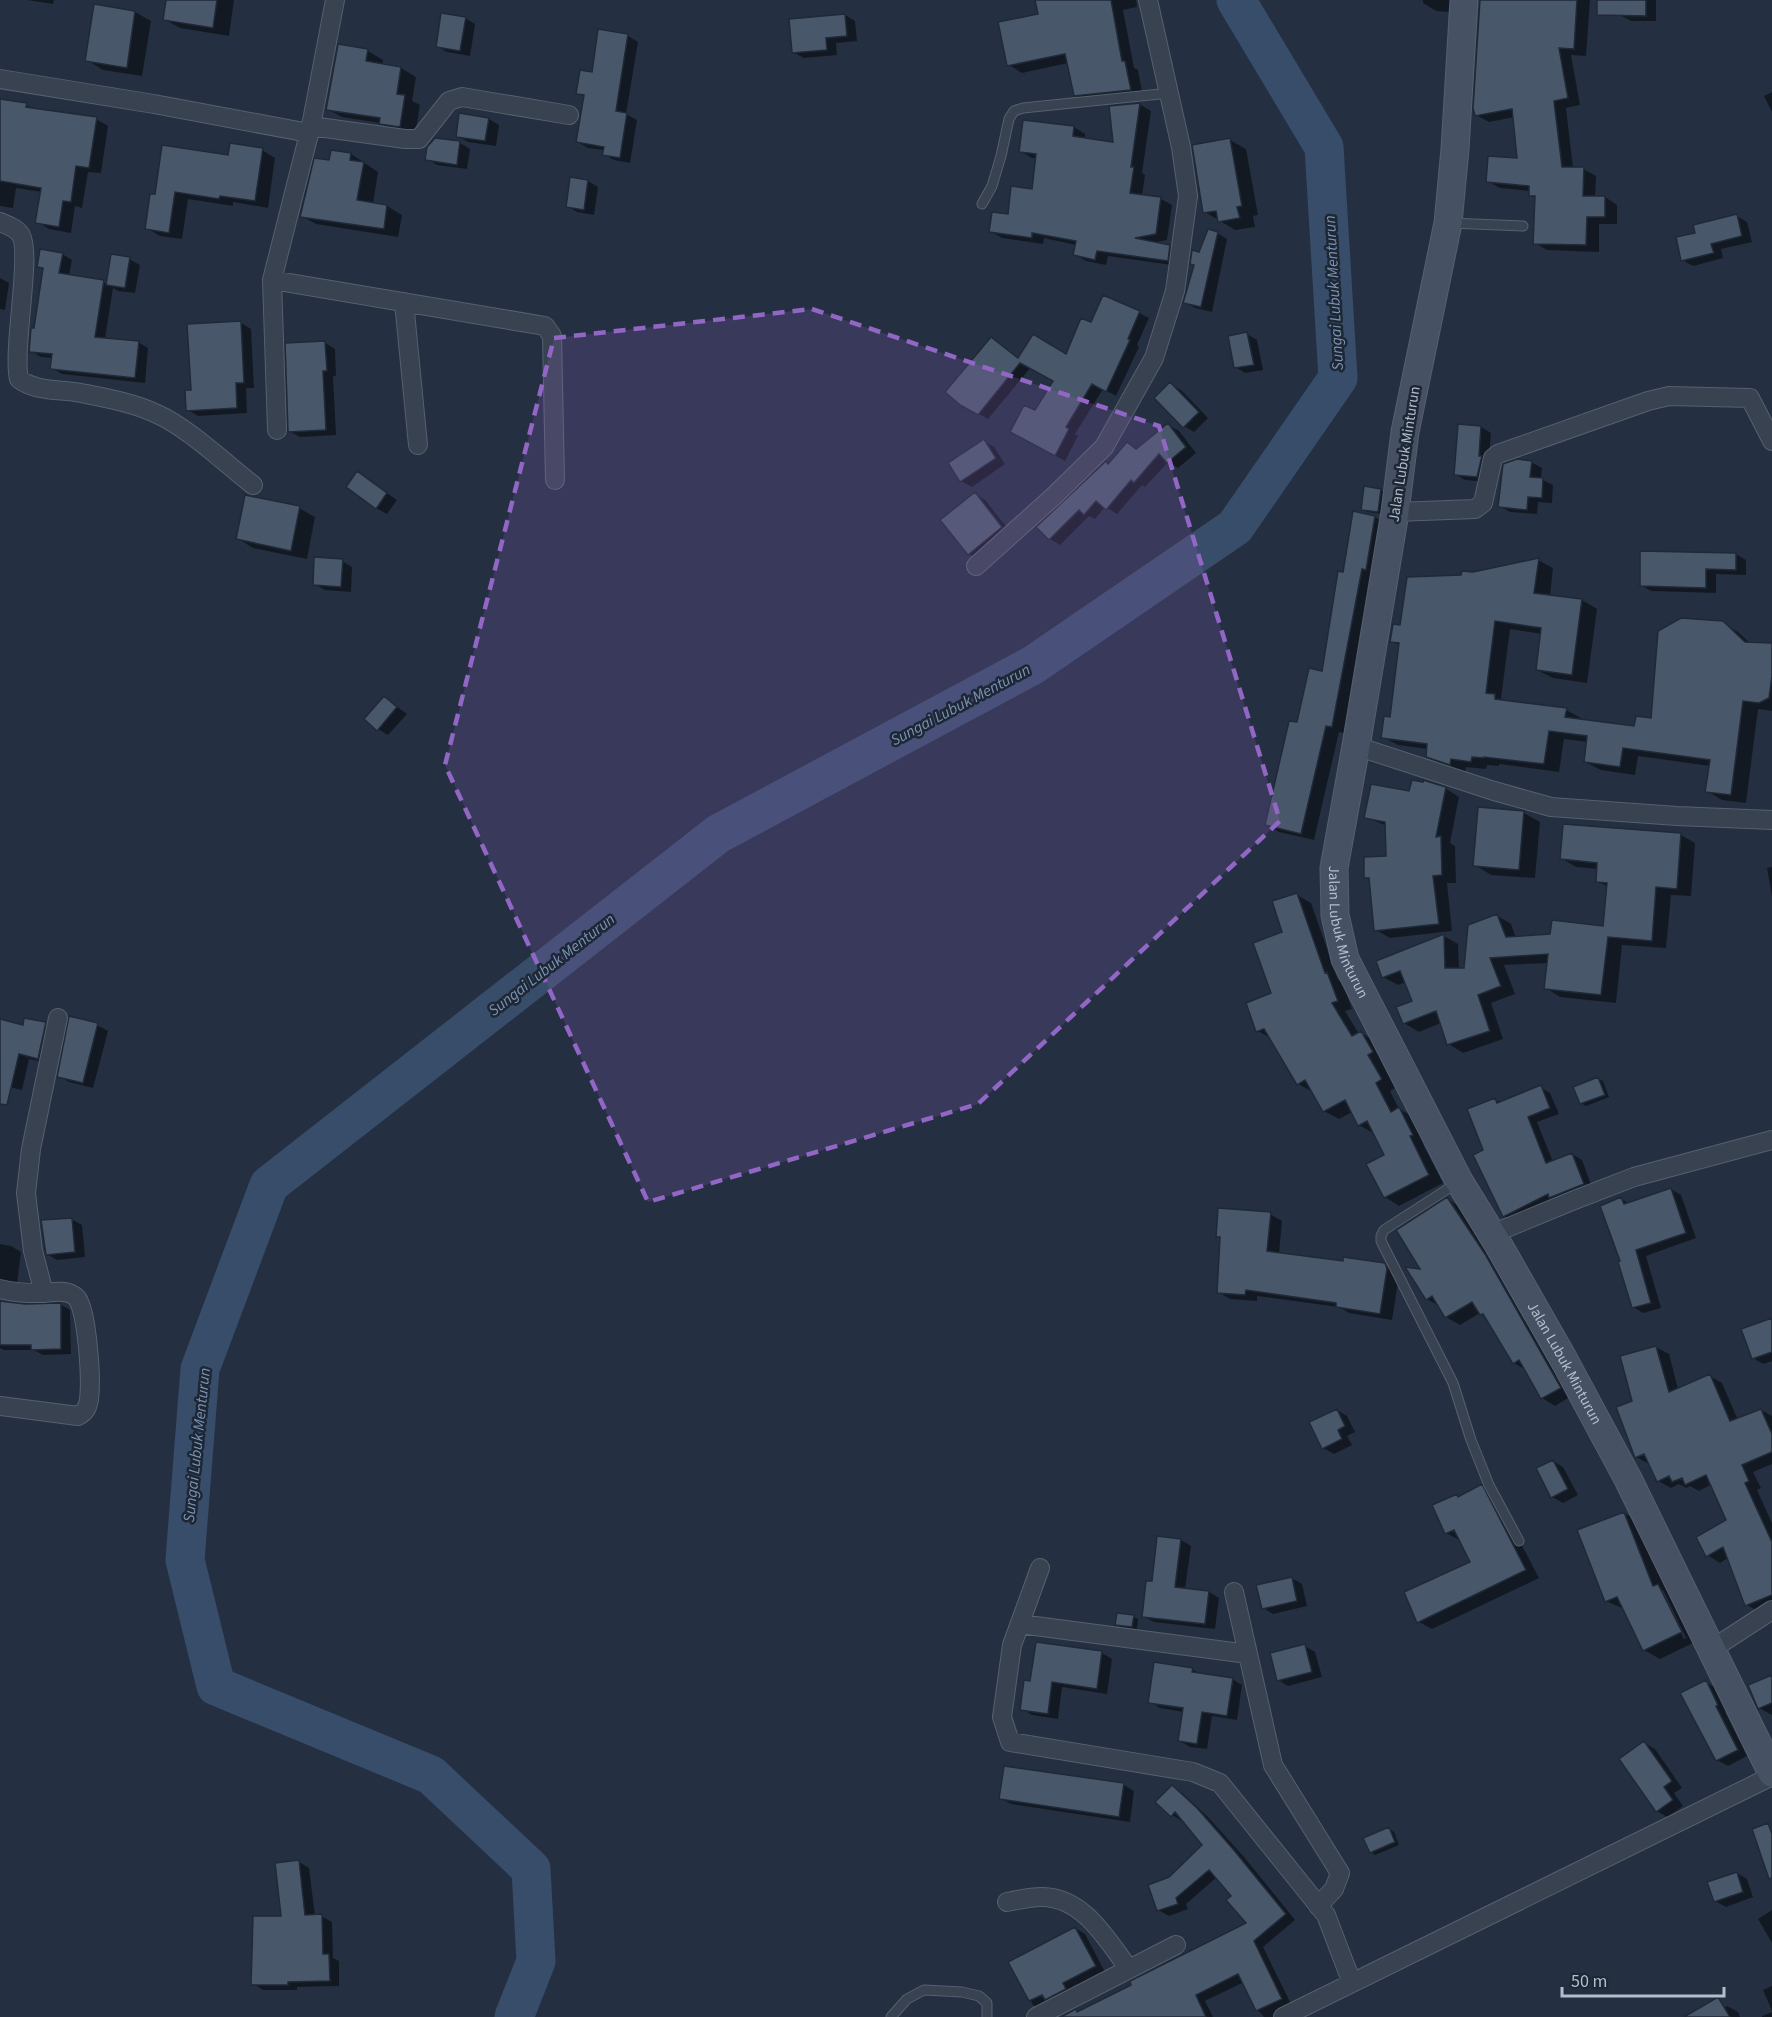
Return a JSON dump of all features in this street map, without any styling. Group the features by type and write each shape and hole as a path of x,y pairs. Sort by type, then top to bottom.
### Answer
{"street":[{"path":"277,430 272,280 310,129 335,0"},
{"path":"976,566 1054,496 1104,447 1154,358 1175,291 1188,196 1181,147 1149,0"},
{"name":"Jalan Lubuk Minturun","path":"1464,0 1448,223 1405,432 1395,512 1334,868 1335,915 1345,959 1459,1181 1564,1360 1617,1459 1772,1774"},
{"path":"0,79 310,129 405,139 419,138 449,101 462,97 569,115"},
{"path":"0,222 19,231 24,240 17,346 19,379 32,386 81,393 126,403 158,414 189,434 253,485"},
{"path":"272,280 545,326 550,332 555,480"},
{"path":"404,302 418,445"},
{"path":"1395,512 1480,507 1483,503 1493,458 1498,454 1648,401 1669,396 1750,398 1772,441"},
{"path":"1356,746 1551,807 1772,820"},
{"path":"44,1293 33,1251 27,1193 31,1149 58,1018"},
{"path":"1492,1234 1634,1177 1772,1140"},
{"path":"0,1289 12,1292 66,1292 75,1296 79,1301 89,1360 88,1405 84,1413 72,1416 0,1406"},
{"path":"1040,1568 1012,1646 1002,1717 1010,1742 1193,1772 1220,1783 1326,1915 1352,1983"},
{"path":"1234,1592 1273,1765 1340,1873 1334,1889 1318,1906"},
{"path":"1712,1649 1772,1610"},
{"path":"1020,1624 1248,1654"},
{"path":"1283,2017 1772,1774"},
{"path":"1007,1902 1041,1897 1056,1898 1070,1905 1091,1918 1130,1969"},
{"path":"1036,2017 1176,1945"}],"lane":[{"path":"982,204 992,186 1009,120 1014,111 1023,108 1170,93"},
{"path":"1448,223 1523,226"},
{"path":"1459,1181 1384,1230 1381,1240 1453,1383 1471,1440 1489,1485 1519,1541"},
{"path":"891,2017 907,1999 924,1990 962,1992 979,1996 987,2003 987,2017"}],"highlighted area":[{"path":"812,309 1159,426 1280,821 978,1104 648,1202 445,765 554,338"}],"building":[{"path":"166,0 217,0 213,28 163,20"},
{"path":"1035,0 1111,0 1122,61 1125,61 1131,90 1074,96 1065,54 1007,66 998,22 1038,14"},
{"path":"1480,0 1577,0 1574,49 1559,48 1568,98 1554,101 1562,167 1584,167 1583,196 1605,196 1605,217 1587,217 1586,245 1533,244 1535,196 1529,196 1529,186 1486,182 1488,156 1517,158 1512,109 1475,116 1473,108"},
{"path":"1597,0 1646,0 1646,16 1597,15"},
{"path":"94,4 135,11 127,68 85,61"},
{"path":"441,13 466,17 460,51 436,47"},
{"path":"845,14 847,36 826,38 827,50 792,53 789,19"},
{"path":"598,29 628,34 616,111 627,113 620,158 602,155 604,147 576,142 584,95 576,94 580,70 592,72"},
{"path":"338,44 368,49 366,61 401,67 397,94 405,95 400,127 379,124 380,118 326,110"},
{"path":"0,99 27,103 26,107 97,117 89,168 76,166 71,202 63,201 59,227 35,223 41,188 0,181"},
{"path":"1140,103 1131,167 1134,167 1130,193 1161,197 1156,234 1135,238 1170,245 1168,261 1097,251 1095,260 1073,255 1076,241 1032,233 1032,238 989,232 992,212 1008,214 1011,186 1032,189 1036,154 1019,152 1023,120 1074,126 1073,136 1113,142 1109,106"},
{"path":"459,113 489,118 485,141 456,137"},
{"path":"435,138 460,141 457,165 425,160 427,147"},
{"path":"1230,138 1242,206 1237,207 1240,218 1218,222 1216,211 1203,213 1192,145"},
{"path":"230,143 263,148 255,201 220,196 219,199 175,192 169,233 145,229 150,194 155,194 162,145 228,155"},
{"path":"331,150 351,153 350,160 364,162 357,200 387,205 384,229 300,217 314,158 329,160"},
{"path":"570,177 588,180 584,210 566,207"},
{"path":"1737,214 1742,236 1711,244 1714,253 1681,261 1676,237 1695,233 1693,225"},
{"path":"1208,229 1218,232 1201,307 1183,303 1194,265 1190,264 1192,250 1199,252"},
{"path":"40,249 63,253 59,273 104,280 95,337 139,341 135,378 50,369 52,354 29,352 31,328 34,328 43,268 37,267"},
{"path":"111,254 130,257 125,288 106,285"},
{"path":"1103,295 1140,311 1128,339 1130,340 1106,392 1092,384 1066,427 1069,429 1055,456 1010,432 1024,405 1035,410 1053,381 1020,363 978,415 960,405 945,392 991,337 1018,358 1033,334 1066,354 1081,318 1091,322"},
{"path":"241,321 244,383 236,383 237,408 186,411 185,390 191,390 187,324"},
{"path":"1247,332 1254,365 1234,368 1228,336"},
{"path":"325,341 327,371 323,371 326,430 288,432 285,343"},
{"path":"1170,382 1199,412 1183,428 1154,398"},
{"path":"1168,423 1186,447 1167,463 1159,454 1134,483 1131,480 1106,510 1096,501 1084,515 1079,510 1049,540 1036,527 1106,461 1108,464 1127,442 1136,449"},
{"path":"1458,424 1481,426 1479,456 1482,456 1477,477 1454,475"},
{"path":"984,439 996,458 960,482 948,463"},
{"path":"1517,459 1532,461 1530,477 1543,478 1542,498 1528,497 1527,510 1498,507 1503,464"},
{"path":"357,471 387,493 376,509 346,487"},
{"path":"1364,486 1381,489 1378,512 1361,510"},
{"path":"975,492 1002,527 968,555 940,520"},
{"path":"245,495 300,506 291,551 236,539"},
{"path":"1353,511 1375,516 1366,570 1362,569 1332,727 1326,726 1301,834 1265,825 1289,721 1297,722 1309,668 1322,671 1338,571 1343,572"},
{"path":"1640,551 1736,553 1736,570 1706,569 1706,588 1640,586"},
{"path":"314,557 343,559 341,587 313,585"},
{"path":"1539,558 1534,593 1582,599 1572,675 1536,670 1541,628 1495,621 1486,693 1495,694 1495,699 1567,708 1565,717 1634,726 1636,716 1651,718 1658,631 1681,618 1723,621 1745,642 1772,643 1769,698 1759,703 1743,701 1731,795 1705,792 1710,760 1623,748 1620,767 1584,762 1587,736 1549,731 1544,764 1472,757 1471,762 1451,759 1450,765 1426,757 1427,744 1381,738 1384,716 1390,717 1399,643 1390,642 1393,624 1400,625 1407,577 1461,575 1462,571 1473,572"},
{"path":"384,696 397,707 377,731 364,719"},
{"path":"1412,780 1423,782 1423,780 1446,787 1436,837 1441,836 1442,875 1433,876 1439,924 1374,931 1369,878 1364,878 1364,857 1386,856 1385,822 1364,818 1371,784 1409,791"},
{"path":"1478,807 1524,811 1519,870 1473,866"},
{"path":"1563,824 1681,833 1677,889 1656,887 1652,941 1608,937 1601,995 1544,989 1548,954 1490,958 1501,986 1478,995 1490,1031 1447,1045 1436,1011 1403,1024 1396,1007 1412,1001 1400,971 1382,978 1376,961 1444,934 1445,968 1464,968 1468,925 1497,914 1506,937 1550,934 1552,920 1603,926 1607,883 1596,882 1597,863 1560,859"},
{"path":"1297,893 1325,973 1327,972 1338,1001 1332,1003 1352,1036 1361,1031 1373,1052 1368,1055 1382,1079 1376,1083 1391,1112 1399,1107 1429,1175 1384,1198 1366,1164 1384,1155 1367,1121 1358,1126 1345,1100 1323,1112 1305,1080 1297,1085 1264,1029 1256,1032 1246,1003 1271,993 1253,943 1282,932 1272,901"},
{"path":"69,1016 98,1023 83,1083 57,1077"},
{"path":"24,1018 46,1022 38,1059 19,1054 7,1105 0,1104 0,1019 23,1025"},
{"path":"1598,1077 1605,1095 1580,1104 1573,1087"},
{"path":"1541,1085 1550,1108 1528,1117 1546,1163 1572,1153 1584,1184 1549,1198 1548,1194 1503,1217 1473,1155 1483,1150 1467,1109 1495,1098 1497,1103"},
{"path":"1671,1188 1686,1233 1636,1250 1651,1303 1632,1308 1618,1262 1620,1261 1600,1206 1621,1197 1624,1204"},
{"path":"1447,1197 1485,1254 1561,1388 1541,1399 1519,1360 1513,1364 1483,1314 1480,1315 1472,1302 1445,1318 1432,1296 1426,1300 1405,1267 1420,1269 1396,1230"},
{"path":"1218,1208 1271,1212 1267,1251 1343,1261 1343,1257 1385,1263 1387,1269 1380,1314 1336,1307 1336,1303 1246,1290 1245,1295 1217,1293 1220,1237 1216,1237"},
{"path":"72,1218 75,1252 46,1255 41,1220"},
{"path":"0,1301 25,1304 61,1303 61,1349 31,1350 31,1345 0,1345"},
{"path":"1772,1318 1772,1352 1752,1359 1741,1329"},
{"path":"1656,1346 1669,1392 1710,1374 1730,1421 1761,1409 1772,1434 1772,1452 1742,1465 1749,1481 1745,1483 1772,1542 1772,1595 1745,1606 1723,1547 1706,1557 1696,1537 1726,1520 1706,1475 1685,1485 1682,1478 1672,1482 1669,1476 1657,1482 1644,1454 1635,1458 1616,1407 1632,1401 1620,1356"},
{"path":"1337,1409 1345,1426 1338,1430 1342,1439 1322,1449 1309,1422"},
{"path":"1553,1460 1568,1489 1551,1498 1536,1468"},
{"path":"1482,1484 1526,1570 1417,1623 1404,1592 1470,1562 1454,1530 1445,1534 1432,1505 1457,1494 1458,1497"},
{"path":"1624,1512 1653,1586 1658,1584 1682,1632 1643,1651 1617,1597 1605,1602 1577,1530"},
{"path":"1157,1536 1181,1539 1175,1587 1209,1591 1205,1624 1142,1617 1146,1581 1152,1581"},
{"path":"1292,1577 1297,1601 1262,1609 1256,1585"},
{"path":"1117,1613 1134,1615 1132,1627 1115,1625"},
{"path":"1036,1642 1102,1651 1097,1689 1052,1682 1048,1714 1020,1710 1024,1680 1030,1681"},
{"path":"1305,1644 1312,1672 1277,1681 1270,1653"},
{"path":"1154,1662 1193,1668 1192,1672 1233,1678 1227,1716 1202,1712 1197,1744 1178,1741 1183,1708 1148,1703"},
{"path":"1772,1675 1772,1703 1758,1709 1748,1685"},
{"path":"1706,1680 1738,1750 1716,1761 1680,1693"},
{"path":"1644,1741 1672,1781 1664,1787 1673,1800 1656,1812 1619,1759"},
{"path":"1004,1766 1124,1783 1119,1817 999,1799"},
{"path":"1172,1785 1197,1808 1286,1914 1254,1941 1282,1999 1256,2011 1238,1974 1196,1995 1206,2017 1061,2017 1076,2009 1077,2012 1131,1985 1130,1981 1246,1923 1226,1900 1231,1896 1209,1870 1176,1898 1178,1904 1157,1911 1148,1885 1169,1877 1202,1845 1175,1812 1171,1817 1155,1802"},
{"path":"1768,1823 1772,1834 1772,1878 1769,1879 1752,1829"},
{"path":"1389,1827 1395,1842 1370,1853 1363,1838"},
{"path":"299,1860 305,1915 322,1914 323,1954 329,1954 330,1981 288,1982 288,1985 251,1985 253,1916 281,1916 275,1863"},
{"path":"1737,1872 1743,1892 1714,1902 1707,1882"},
{"path":"1075,1927 1096,1966 1063,1983 1066,1989 1045,2000 1042,1995 1029,2001 1008,1962"},
{"path":"1718,1997 1730,2017 1684,2017"}],"waterway":[{"name":"Sungai Lubuk Menturun","path":"514,2017 536,1961 531,1869 431,1775 216,1686 185,1560 200,1369 269,1185 718,834 1033,665 1235,527 1338,378 1324,147 1236,0"}]}
